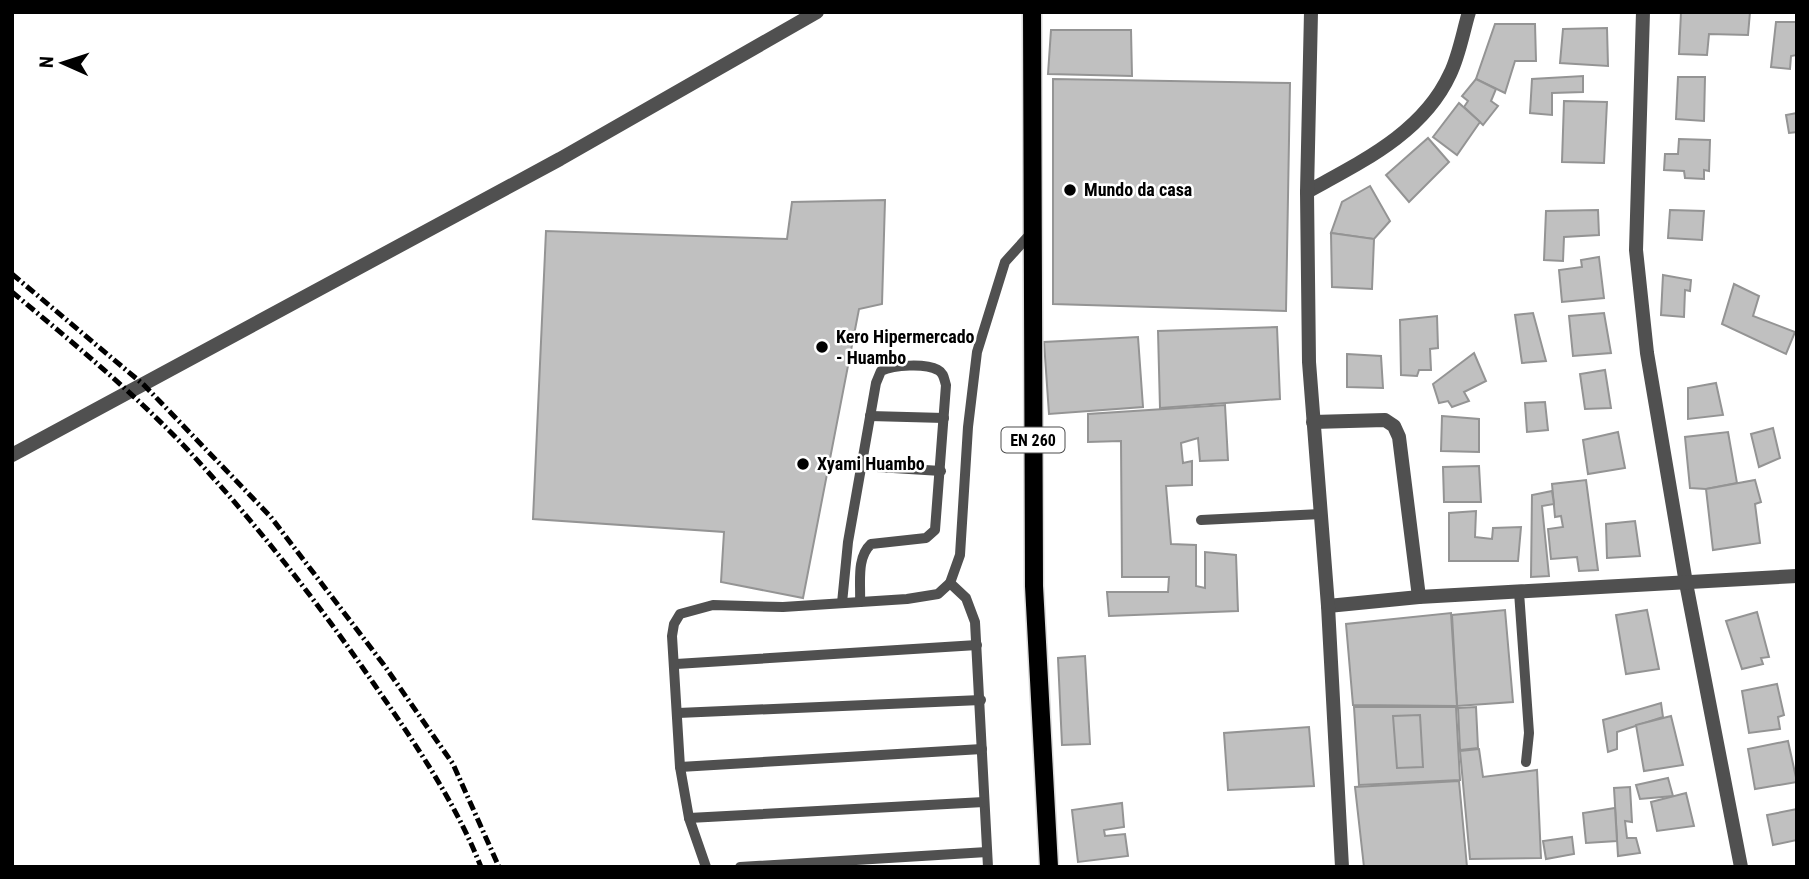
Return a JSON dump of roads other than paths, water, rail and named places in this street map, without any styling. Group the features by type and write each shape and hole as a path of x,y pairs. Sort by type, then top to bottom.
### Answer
{"main road":[{"name":"EN 260","path":"1032,12 1034,586 1049,867"}],"street":[{"path":"12,455 560,159 817,12"},
{"path":"1311,12 1307,192 1313,422 1328,606 1342,867"},
{"path":"1307,192 1369,158 1424,116 1451,74 1469,12"},
{"path":"1643,12 1636,250 1647,353 1686,583 1741,867"},
{"path":"1313,422 1385,420 1394,426 1399,437 1419,597"},
{"path":"1328,606 1419,597 1797,576"}],"lane":[{"path":"706,867 689,818 680,766 676,664 672,636 674,624 680,614 713,605 783,607 860,602 937,594 950,583 960,555 968,427 977,352 1005,262 1033,231"},
{"path":"842,603 848,542 876,383 881,371 891,367 935,368 942,373 947,385 935,530 926,538 870,544 864,550 861,560 860,602"},
{"path":"870,416 944,418"},
{"path":"861,466 941,471"},
{"path":"1201,520 1321,514"},
{"path":"950,583 966,598 975,622 988,867"},
{"path":"1519,592 1527,683 1526,762"},
{"path":"676,664 977,645"},
{"path":"678,713 981,701"},
{"path":"680,766 982,749"},
{"path":"689,818 984,802"},
{"path":"740,867 987,852"}],"railway":[{"path":"12,274 144,385 270,516 384,665 453,764 499,867"},
{"path":"12,292 102,368 166,427 261,533 352,653 433,772 481,867"}],"place":[{"name":"Mundo da casa","path":"1070,190"},
{"name":"Kero Hipermercado - Huambo","path":"822,347"},
{"name":"Xyami Huambo","path":"803,464"}]}
